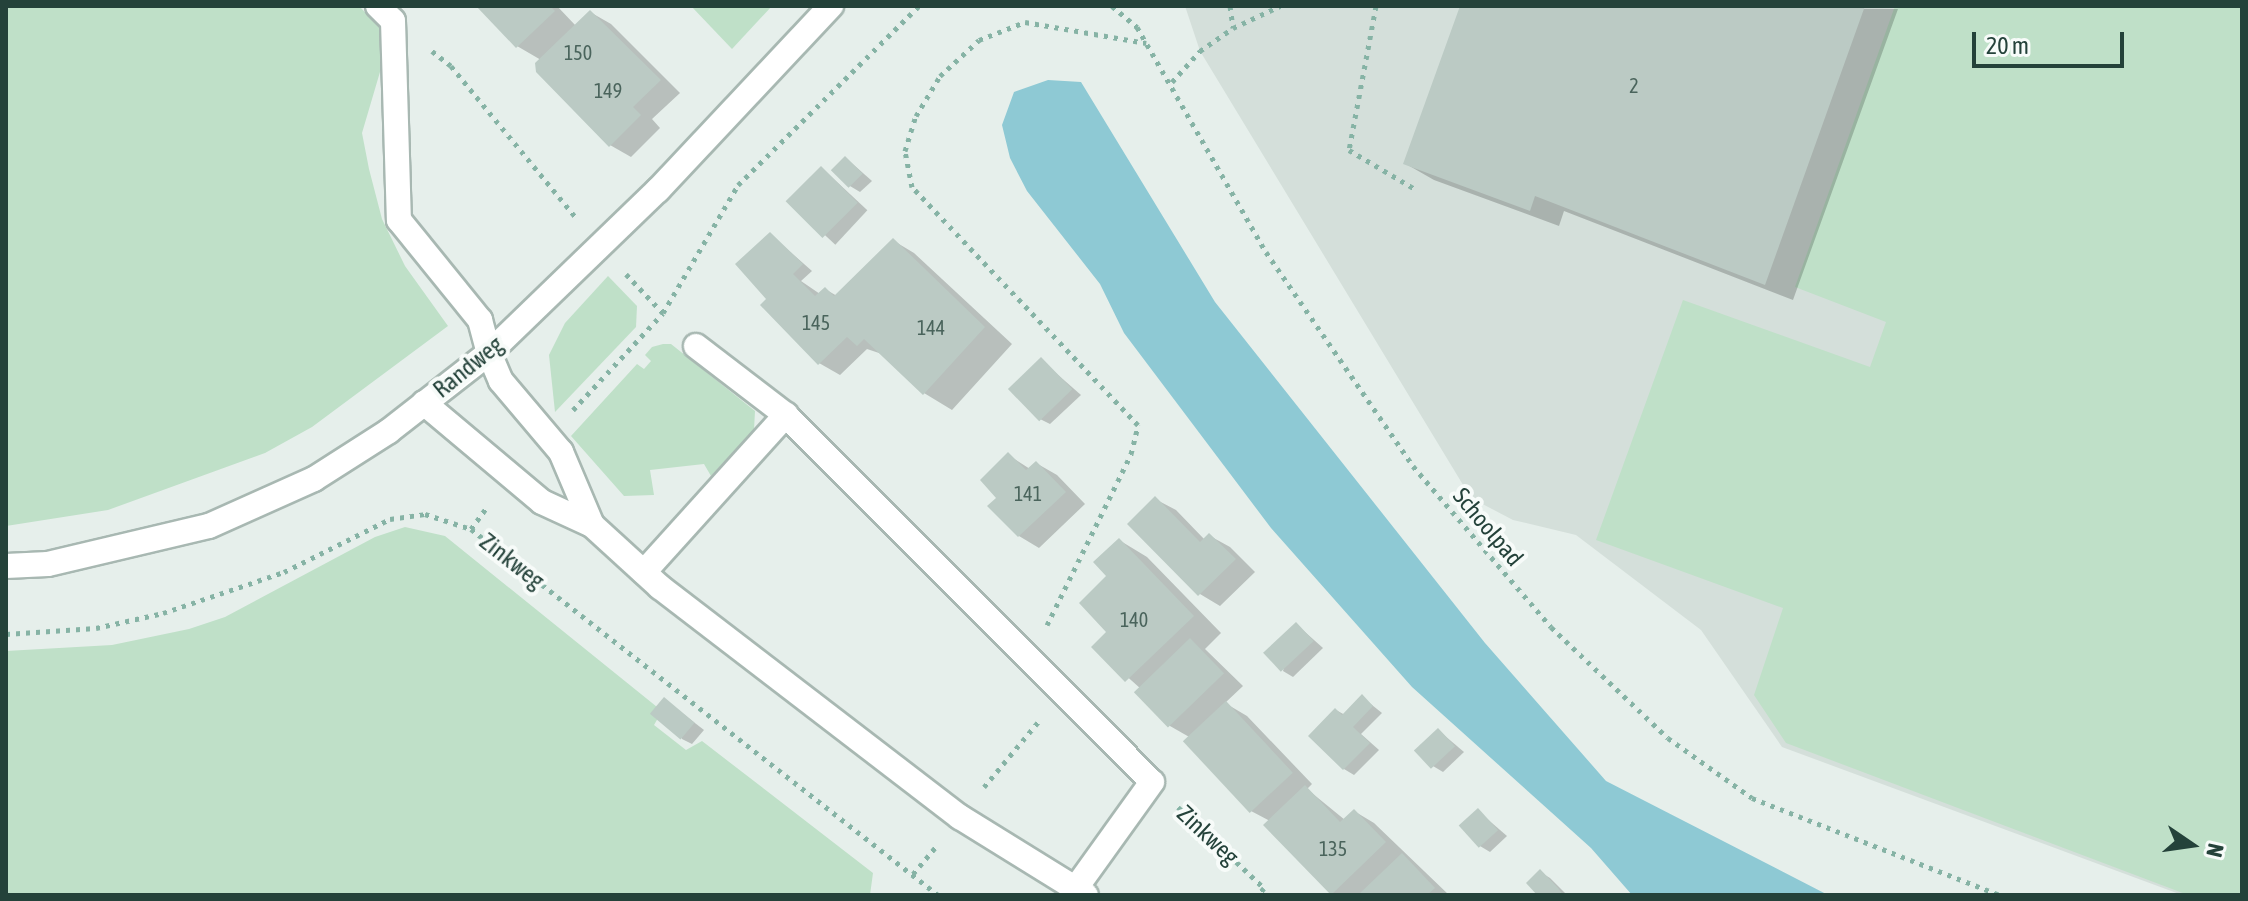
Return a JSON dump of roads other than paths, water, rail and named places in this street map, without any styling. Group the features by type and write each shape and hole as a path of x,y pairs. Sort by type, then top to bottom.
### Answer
{"street":[{"name":"Randweg","path":"6,566 48,564 209,526 314,479 424,403 489,353 802,42 831,6"},
{"path":"386,14 399,220 480,320 501,381 561,452 592,525"},
{"path":"424,403 542,502 592,525 644,572 960,817 1075,893 1152,782 786,415 696,346"},
{"path":"644,572 786,415"}],"water":[{"path":"1048,80 1081,82 1215,302 1485,643 1606,781 1828,895 1632,895 1591,848 1412,687 1271,528 1124,333 1100,284 1027,191 1010,158 1002,125 1014,92"}]}
